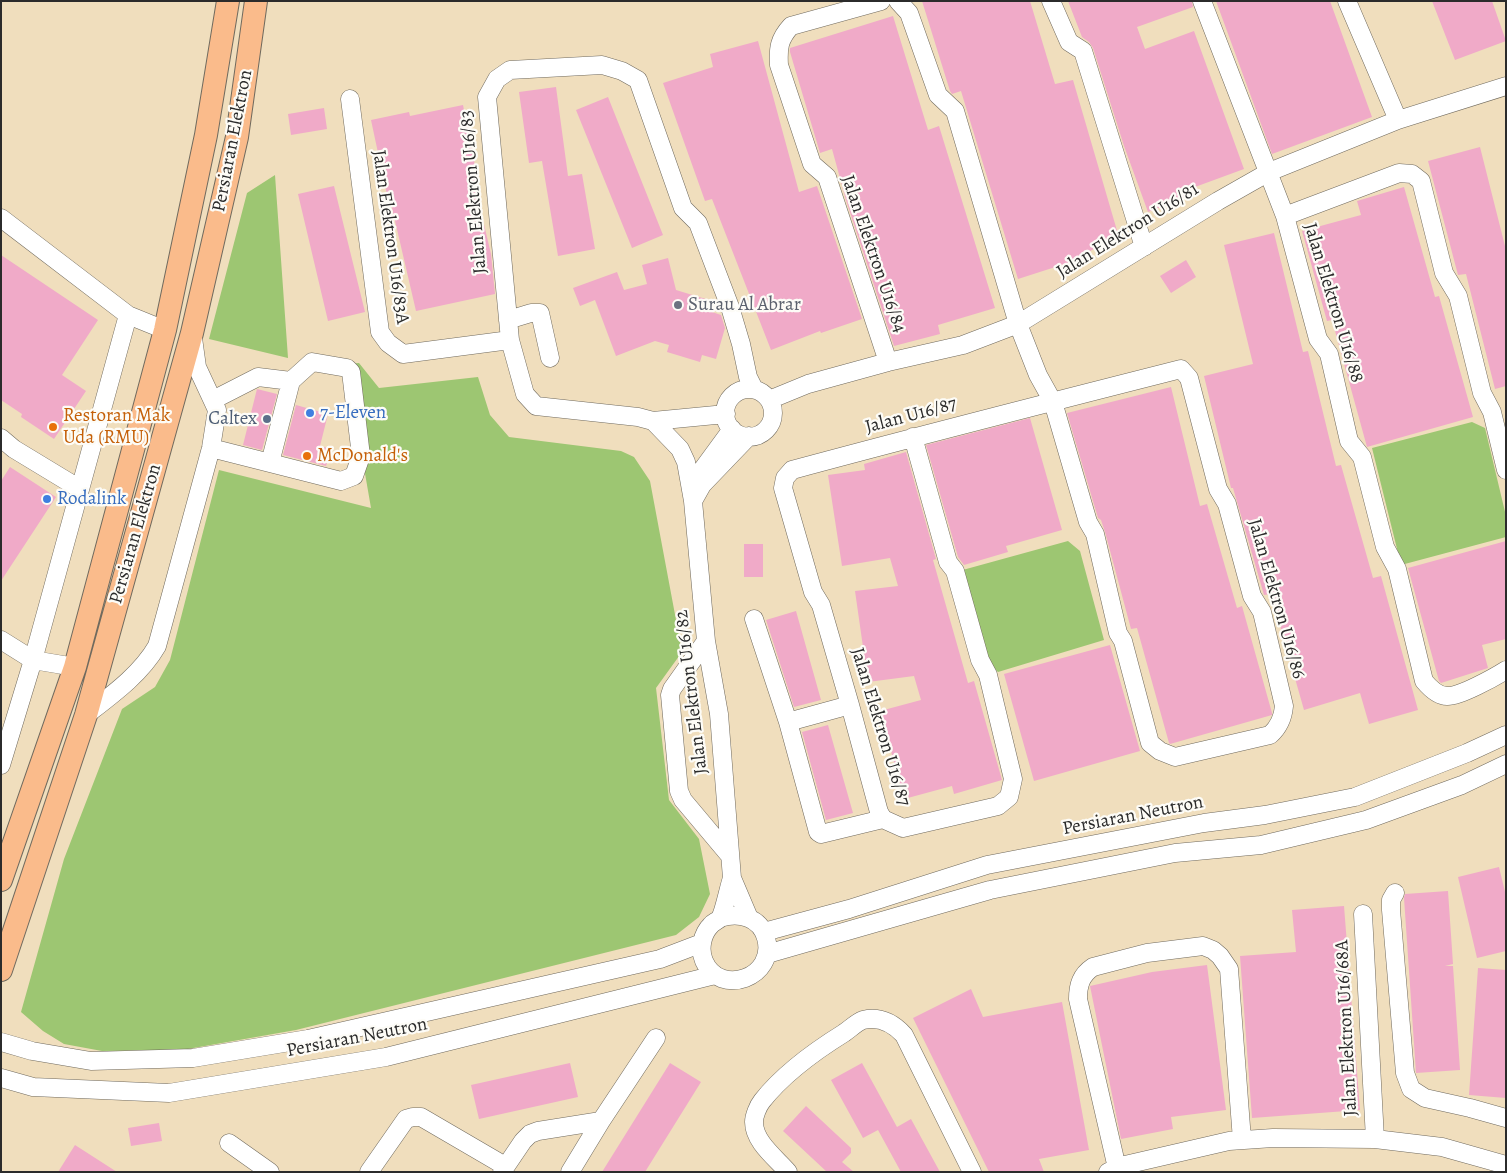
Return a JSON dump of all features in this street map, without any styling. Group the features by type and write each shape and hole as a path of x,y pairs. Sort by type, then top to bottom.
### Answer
{"main road":[{"name":"Persiaran Elektron","path":"1,880 75,667 165,330 206,135 228,1"},
{"name":"Persiaran Elektron","path":"1,970 86,715 192,333 237,137 256,1"}],"street":[{"name":"Jalan Elektron U16/84","path":"881,1 791,26 784,34 778,50 779,65 812,164 827,177 888,362"},
{"path":"898,1 909,13 938,95 954,111 1018,324"},
{"path":"1051,1 1069,42 1083,51 1144,247"},
{"path":"1202,1 1285,216"},
{"path":"1347,1 1398,120"},
{"name":"Jalan Elektron U16/83","path":"729,421 653,421 638,417 536,406 525,394 510,340 487,97 497,79 510,70 602,65 622,71 638,80 683,208 698,222 722,306 741,344 748,377 754,390"},
{"name":"Jalan Elektron U16/81","path":"769,400 808,384 888,362 963,345 1018,324 1218,201 1269,172 1398,120 1506,86"},
{"name":"Jalan Elektron U16/83A","path":"350,99 380,332 388,342 403,354 510,340"},
{"name":"Jalan Elektron U16/88","path":"1506,470 1492,412 1482,393 1458,296 1444,273 1421,181 1412,174 1399,173 1285,216 1318,339 1329,354 1349,441 1362,457 1384,547 1397,569 1424,681 1429,687 1447,696 1458,695 1506,670"},
{"path":"1,218 128,315 165,330"},
{"path":"508,320 532,312 540,313 550,358"},
{"path":"1,765 33,660 128,315"},
{"name":"Jalan Elektron U16/86","path":"1018,324 1038,375 1053,402 1088,522 1095,534 1118,633 1123,641 1150,743 1160,751 1175,757 1270,735 1276,729 1283,716 1284,706 1262,612 1252,596 1227,504 1218,489 1189,378 1180,369 1053,402"},
{"path":"86,715 114,693 148,661 157,646 211,448 217,410 197,367 192,333"},
{"path":"211,448 270,463 341,480 354,476 361,456 350,372 347,368 312,362 291,381 270,463"},
{"path":"213,400 258,377 291,381"},
{"path":"693,501 696,478 729,421 729,400 741,390 754,390 760,392 769,400 773,414 768,427 763,432 749,436 737,433 729,421"},
{"name":"Jalan U16/87","path":"785,478 792,470 1053,402"},
{"path":"653,421 680,449 686,462 693,501"},
{"path":"693,501 702,485 749,436"},
{"name":"Jalan Elektron U16/87","path":"785,478 783,488 813,592 821,605 879,812 883,819 903,828 998,806 1009,797 1013,779 988,675 980,660 955,571 948,562 913,437"},
{"path":"1,438 14,449 80,489"},
{"name":"Jalan Elektron U16/82","path":"693,501 706,641 719,714 732,878"},
{"path":"754,619 788,722 819,834 883,819"},
{"path":"1,640 33,660 75,667"},
{"path":"706,641 672,688 670,695 679,790 683,800 730,856"},
{"path":"788,722 850,705"},
{"name":"Persiaran Neutron","path":"764,932 849,909 987,865 1204,823 1265,815 1355,797 1467,753 1506,735"},
{"path":"767,954 990,890 1175,853 1262,845 1366,820 1462,785 1506,764"},
{"path":"732,878 750,918"},
{"path":"720,918 732,878"},
{"path":"1395,893 1391,900 1391,910 1405,1073 1411,1089 1425,1098 1506,1118"},
{"name":"Jalan Elektron U16/68A","path":"1362,914 1375,1139"},
{"path":"730,915 750,918 764,932 768,947 763,965 756,973 746,979 736,981 725,980 715,975 704,961 702,943 705,933 711,924 720,918 730,915"},
{"name":"Persiaran Neutron","path":"1,1042 91,1062 194,1058 308,1040 660,958 702,943"},
{"path":"1112,1170 1078,999 1078,988 1086,972 1093,967 1147,953 1203,946 1213,950 1220,956 1229,969 1242,1140"},
{"name":"Persiaran Neutron","path":"1,1078 33,1087 168,1093 386,1057 715,975"},
{"path":"788,1172 759,1140 754,1121 761,1102 795,1068 828,1043 862,1021 875,1019 886,1020 897,1027 904,1035 972,1172"},
{"path":"570,1172 656,1038"},
{"path":"369,1172 406,1119 413,1117 421,1117 503,1169 530,1134 538,1131 601,1121"},
{"name":"Jalan Elektron U16/68A","path":"1112,1170 1125,1165 1229,1140 1274,1138 1375,1139 1442,1147 1506,1164"},
{"path":"229,1143 270,1172"}],"green space":[{"path":"275,175 288,358 209,339 247,193"},
{"path":"359,363 379,388 478,377 490,415 509,437 621,451 634,457 650,481 682,652 656,688 669,800 699,839 710,894 699,917 676,935 296,1030 182,1050 102,1051 64,1044 43,1031 21,1012 64,859 122,709 155,687 170,660 219,470 371,508 346,364"},
{"path":"1472,422 1485,428 1506,516 1506,537 1401,565 1372,448"},
{"path":"1068,541 1080,551 1104,640 998,672 989,663 959,571"}],"building":[{"path":"922,1 1030,1 1055,84 1073,80 1118,234 1074,261 1018,279 961,91 952,94 950,91"},
{"path":"1068,1 1192,1 1193,7 1137,27 1145,49 1194,31 1244,169 1195,187 1197,193 1148,212 1124,146 1093,48 1082,37"},
{"path":"1216,1 1330,1 1372,117 1272,154"},
{"path":"1432,1 1492,1 1506,41 1455,60"},
{"path":"893,16 928,130 939,126 995,308 938,325 940,334 894,346 846,200 832,149 820,153 790,52 790,48"},
{"path":"758,41 799,192 817,186 862,319 821,333 820,331 771,350 712,199 705,201 663,83 713,67 710,54"},
{"path":"556,87 568,176 582,174 595,249 558,256 542,161 529,163 519,92"},
{"path":"608,97 663,235 632,248 576,110"},
{"path":"463,105 478,181 474,182 491,254 495,294 416,311 389,195 387,195 371,120 409,112 410,116"},
{"path":"324,108 327,129 291,135 288,114"},
{"path":"1480,147 1506,250 1506,386 1495,389 1466,274 1458,275 1428,161"},
{"path":"334,186 365,312 328,321 298,194"},
{"path":"1404,187 1435,297 1439,296 1473,417 1367,447 1332,320 1327,321 1302,231 1361,215 1357,201"},
{"path":"1274,233 1303,352 1308,351 1336,466 1341,465 1373,578 1381,576 1418,710 1369,724 1360,693 1304,710 1271,594 1264,595 1233,488 1231,488 1204,376 1253,364 1224,245"},
{"path":"1,255 98,320 62,375 86,391 54,439 21,417 22,414 1,400"},
{"path":"668,258 676,290 709,300 706,310 721,315 725,328 716,359 702,355 700,362 667,352 669,345 655,341 616,356 595,300 580,306 573,288 617,272 624,290 647,284 642,265"},
{"path":"1186,260 1196,277 1171,293 1160,276"},
{"path":"1171,387 1200,506 1207,504 1237,608 1242,606 1272,715 1170,744 1137,628 1131,629 1105,532 1101,520 1098,518 1067,413"},
{"path":"257,389 277,394 262,450 243,445"},
{"path":"296,405 328,414 320,446 331,449 326,466 283,455"},
{"path":"1030,418 1062,530 1006,546 1008,552 964,565 958,557 926,445"},
{"path":"906,452 936,559 933,560 968,683 974,681 1002,780 954,794 952,786 904,799 880,711 921,700 914,676 868,682 855,591 898,586 890,558 842,566 828,475 865,470 864,464"},
{"path":"10,467 56,497 1,581 1,481"},
{"path":"1506,541 1506,639 1482,645 1488,668 1441,683 1408,568"},
{"path":"744,544 763,544 763,577 744,577"},
{"path":"796,611 821,700 794,707 766,620"},
{"path":"1110,645 1140,751 1034,781 1004,674"},
{"path":"828,725 853,813 826,820 802,732"},
{"path":"1499,867 1506,896 1506,951 1477,958 1458,877"},
{"path":"1448,891 1453,964 1445,966 1453,966 1460,1070 1416,1073 1404,898 1405,894"},
{"path":"1344,906 1360,1110 1252,1118 1240,956 1296,952 1292,910"},
{"path":"1207,965 1226,1110 1171,1117 1173,1129 1121,1139 1090,986 1152,972"},
{"path":"1478,968 1506,970 1506,1098 1469,1095"},
{"path":"971,989 983,1017 1062,1002 1089,1150 1039,1159 1044,1172 989,1172 913,1018"},
{"path":"570,1063 578,1097 479,1119 471,1085"},
{"path":"670,1063 701,1082 645,1172 602,1172"},
{"path":"862,1063 897,1127 911,1119 940,1172 901,1172 878,1130 863,1138 831,1080"},
{"path":"806,1106 851,1148 851,1153 842,1162 854,1172 827,1172 783,1131"},
{"path":"159,1123 162,1141 131,1146 128,1128"},
{"path":"75,1145 117,1172 58,1172"}],"place":[{"name":"Surau Al Abrar","path":"678,305"},
{"name":"7-Eleven","path":"310,413"},
{"name":"Caltex","path":"267,419"},
{"name":"Restoran Mak Uda (RMU)","path":"53,427"},
{"name":"McDonald's","path":"307,456"},
{"name":"Rodalink","path":"47,499"}]}
